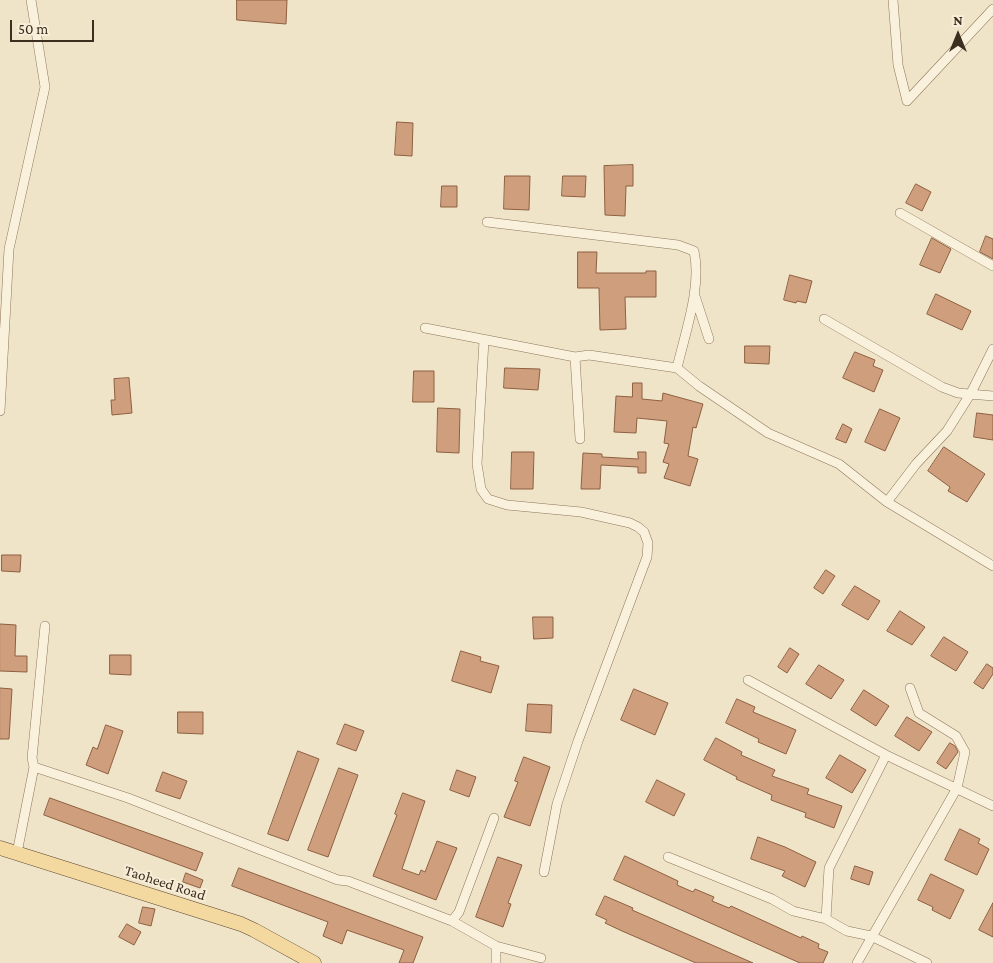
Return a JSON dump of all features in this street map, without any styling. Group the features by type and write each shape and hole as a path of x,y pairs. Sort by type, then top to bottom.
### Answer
{"main road":[{"name":"Taoheed Road","path":"0,848 241,924 307,961"}],"street":[{"path":"0,411 10,249 45,88 31,0"},
{"path":"893,0 898,65 907,101 993,9"},
{"path":"900,213 993,266"},
{"path":"487,222 678,245 694,251 697,265 694,293 676,368"},
{"path":"694,293 709,339"},
{"path":"824,319 942,387 958,393 993,396"},
{"path":"425,328 575,357 589,355 676,368 768,433 839,464 887,502 993,566"},
{"path":"484,340 477,464 481,489 488,499 507,505 581,512 630,523 644,532 648,543 648,557 578,742 557,804 544,872"},
{"path":"887,502 916,464 947,430 971,393 993,349"},
{"path":"575,357 580,440"},
{"path":"17,853 34,767 32,758 45,626"},
{"path":"748,680 886,755 993,806"},
{"path":"857,963 957,788 965,752 956,736 918,713 910,688"},
{"path":"826,919 829,868 886,755"},
{"path":"34,767 128,798 338,880 348,881 452,921 496,946 540,958"},
{"path":"452,921 459,912 494,818"},
{"path":"668,857 772,899 792,911 826,919 847,931 871,936 927,963"},
{"path":"496,946 496,963"}],"building":[{"path":"237,0 287,0 286,24 237,20"},
{"path":"397,122 413,123 412,156 395,155"},
{"path":"633,165 633,186 626,186 625,216 605,215 604,166"},
{"path":"505,176 530,176 529,210 504,209"},
{"path":"563,176 586,176 585,197 562,196"},
{"path":"916,184 931,192 922,211 906,203"},
{"path":"442,186 457,186 457,207 441,207"},
{"path":"986,236 993,239 993,259 980,252"},
{"path":"932,238 951,249 940,273 920,265"},
{"path":"578,252 597,252 596,273 646,273 646,271 656,271 656,297 625,297 626,329 600,330 599,288 578,288"},
{"path":"790,275 812,281 806,303 784,300"},
{"path":"936,294 971,311 962,330 927,314"},
{"path":"745,346 770,346 769,364 745,363"},
{"path":"855,352 875,360 873,366 883,370 874,392 843,378"},
{"path":"505,368 540,369 538,390 504,388"},
{"path":"414,371 434,371 434,402 413,402"},
{"path":"129,378 132,413 112,415 111,400 115,400 114,379"},
{"path":"633,383 642,383 642,399 662,401 663,393 703,404 696,428 693,427 688,456 698,459 690,486 664,478 669,464 663,462 669,444 664,443 667,421 637,418 636,433 614,432 616,396 632,397"},
{"path":"438,408 460,409 459,453 437,452"},
{"path":"880,409 900,418 885,451 865,442"},
{"path":"977,413 993,415 993,440 974,437"},
{"path":"843,424 852,429 846,443 836,439"},
{"path":"944,447 985,474 967,502 948,491 950,487 928,471"},
{"path":"512,452 534,452 533,489 511,489"},
{"path":"638,452 646,452 646,473 638,473 638,467 601,465 600,489 581,489 583,453 602,454 602,457 638,459"},
{"path":"2,555 21,555 20,572 2,571"},
{"path":"826,570 835,576 823,594 814,588"},
{"path":"855,586 880,601 868,620 842,605"},
{"path":"900,611 925,627 912,645 887,631"},
{"path":"533,617 553,617 553,638 534,639"},
{"path":"0,624 16,625 15,656 27,656 27,672 0,671"},
{"path":"944,637 968,652 956,671 931,656"},
{"path":"790,648 799,654 787,673 778,667"},
{"path":"461,651 481,657 480,661 499,666 491,693 452,681"},
{"path":"110,655 131,655 131,675 110,674"},
{"path":"987,664 993,668 993,674 983,689 974,683"},
{"path":"819,665 844,680 831,699 806,684"},
{"path":"0,688 12,689 9,739 0,739"},
{"path":"634,689 668,703 655,735 621,720"},
{"path":"864,690 889,706 876,726 851,710"},
{"path":"737,699 755,707 753,712 796,730 786,754 758,742 759,739 726,723"},
{"path":"528,704 552,705 551,733 526,731"},
{"path":"178,712 203,712 203,734 178,733"},
{"path":"907,717 932,732 919,751 895,736"},
{"path":"345,724 364,731 356,751 337,744"},
{"path":"106,725 123,731 108,774 86,765 93,747 97,749"},
{"path":"716,738 742,752 741,755 775,770 772,776 809,789 807,794 842,806 834,828 805,817 806,813 771,800 772,795 736,779 737,777 704,760"},
{"path":"950,743 955,746 958,752 946,769 937,763"},
{"path":"298,751 319,759 288,841 268,834"},
{"path":"840,755 866,770 852,793 826,778"},
{"path":"524,757 550,767 530,826 504,817 518,782 515,781"},
{"path":"339,768 358,775 328,857 308,850"},
{"path":"457,770 476,777 469,797 450,790"},
{"path":"163,772 187,781 180,799 156,791"},
{"path":"657,780 685,794 674,816 646,802"},
{"path":"403,793 425,801 402,869 419,875 421,870 425,872 437,841 457,848 436,900 373,876 397,815 395,814"},
{"path":"50,798 203,853 196,871 44,815"},
{"path":"960,829 980,839 978,843 989,849 977,875 945,860"},
{"path":"758,837 785,847 816,862 805,887 782,876 785,871 751,859"},
{"path":"625,856 678,881 677,885 693,892 695,889 714,897 712,901 729,908 731,906 801,938 802,936 819,944 818,948 828,952 823,963 800,963 614,880"},
{"path":"498,857 522,865 508,903 511,904 503,927 476,917"},
{"path":"855,866 873,872 869,885 851,879"},
{"path":"239,868 423,937 413,963 399,963 404,950 347,930 342,944 323,936 328,922 232,886"},
{"path":"186,873 203,880 200,888 183,882"},
{"path":"931,874 964,890 950,919 932,910 933,907 918,900"},
{"path":"605,896 633,908 632,910 753,963 696,963 622,931 605,923 607,920 596,915"},
{"path":"993,903 993,937 979,930"},
{"path":"143,907 155,909 151,926 139,923"},
{"path":"127,924 141,932 134,945 119,937"}]}
